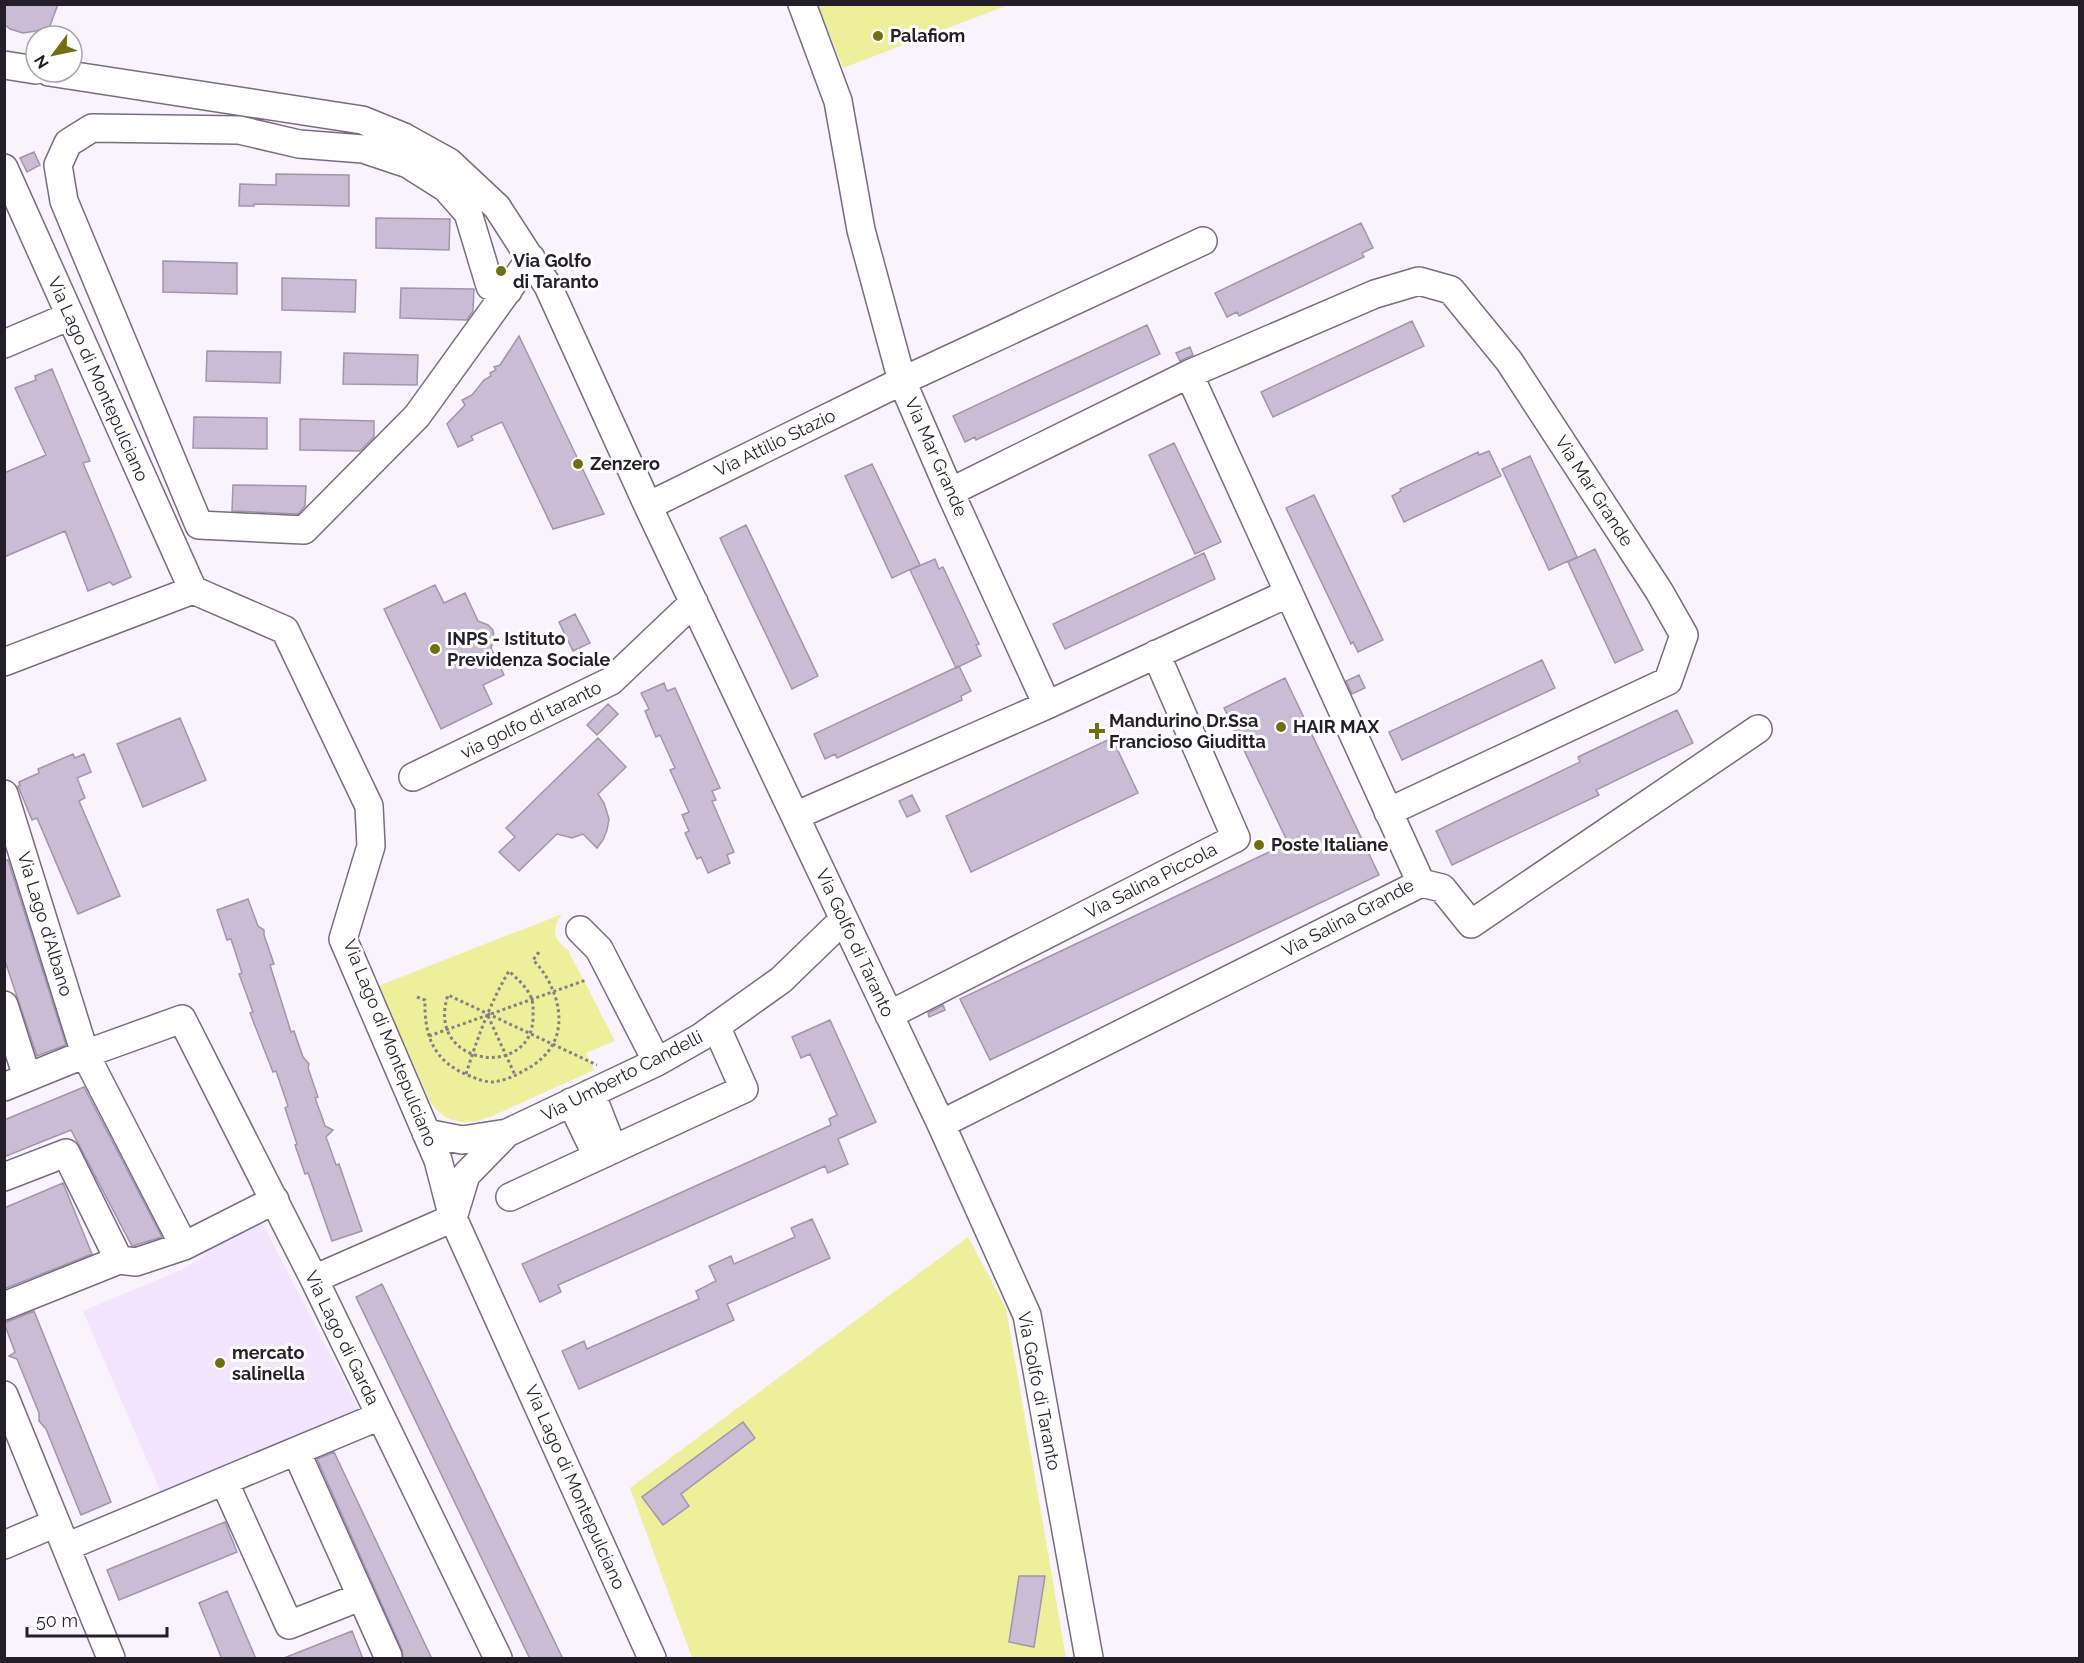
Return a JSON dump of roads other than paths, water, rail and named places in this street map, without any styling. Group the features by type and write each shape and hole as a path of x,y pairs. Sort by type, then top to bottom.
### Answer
{"street":[{"path":"802,4 838,101 861,230 902,381"},
{"path":"4,65 24,68"},
{"name":"Via Golfo di Taranto","path":"84,77 362,120 404,137 449,162 497,207 531,258 548,286 648,506 941,1124 1027,1314 1089,1659"},
{"path":"508,291 490,286 468,213 446,188 408,164 363,149 298,144 239,130 92,128 68,143 58,165 64,201 199,525 304,530 417,416 508,291 531,258"},
{"name":"Via Lago di Montepulciano","path":"4,168 193,590 285,630 369,806 371,846 343,939 438,1160 453,1218 652,1659"},
{"name":"Via Mar Grande","path":"1047,705 902,381 1203,241"},
{"name":"Via Mar Grande","path":"1189,374 1374,294 1419,281 1451,290 1509,361 1659,591 1684,635 1668,681 1388,812"},
{"path":"4,344 70,316"},
{"path":"950,492 1189,374"},
{"name":"Via Salina Grande","path":"941,1124 1421,883 1189,374"},
{"name":"Via Attilio Stazio","path":"648,506 902,381"},
{"path":"4,663 193,590"},
{"path":"795,816 1047,705 1289,593"},
{"name":"via golfo di taranto","path":"413,777 611,681 694,602"},
{"name":"Via Salina Piccola","path":"889,1015 1236,838 1156,654"},
{"path":"1421,883 1442,888 1471,924 1758,729"},
{"name":"Via Lago d'Albano","path":"4,794 86,1054 183,1246"},
{"name":"Via Umberto Candelli","path":"426,1133 462,1140 507,1133 657,1062 709,1032 781,980 843,920"},
{"path":"580,930 599,949 657,1062"},
{"path":"4,1005 16,1082 86,1054"},
{"name":"Via Lago di Garda","path":"86,1054 182,1019 275,1200 498,1659"},
{"path":"510,1197 736,1092 709,1032"},
{"path":"581,1098 605,1152"},
{"name":"Via Umberto Candelli","path":"453,1218 466,1175 507,1133"},
{"path":"4,1177 66,1153 119,1260"},
{"path":"4,1306 119,1260 136,1262 183,1246 275,1200"},
{"path":"314,1279 453,1218"},
{"path":"4,1395 15,1442 61,1535 111,1659"},
{"path":"4,1545 61,1535 224,1481 380,1416"},
{"path":"296,1451 388,1656 387,1659"},
{"path":"224,1481 289,1625 360,1597"}],"place":[{"name":"Palafiom","path":"878,36"},
{"name":"Via Golfo di Taranto","path":"501,271"},
{"name":"Zenzero","path":"578,464"},
{"name":"INPS - Istituto Previdenza Sociale","path":"435,649"},
{"name":"HAIR MAX","path":"1281,727"},
{"name":"Mandurino Dr.Ssa Francioso Giuditta","path":"1097,731"},
{"name":"Poste Italiane","path":"1259,845"},
{"name":"mercato salinella","path":"220,1363"}]}
